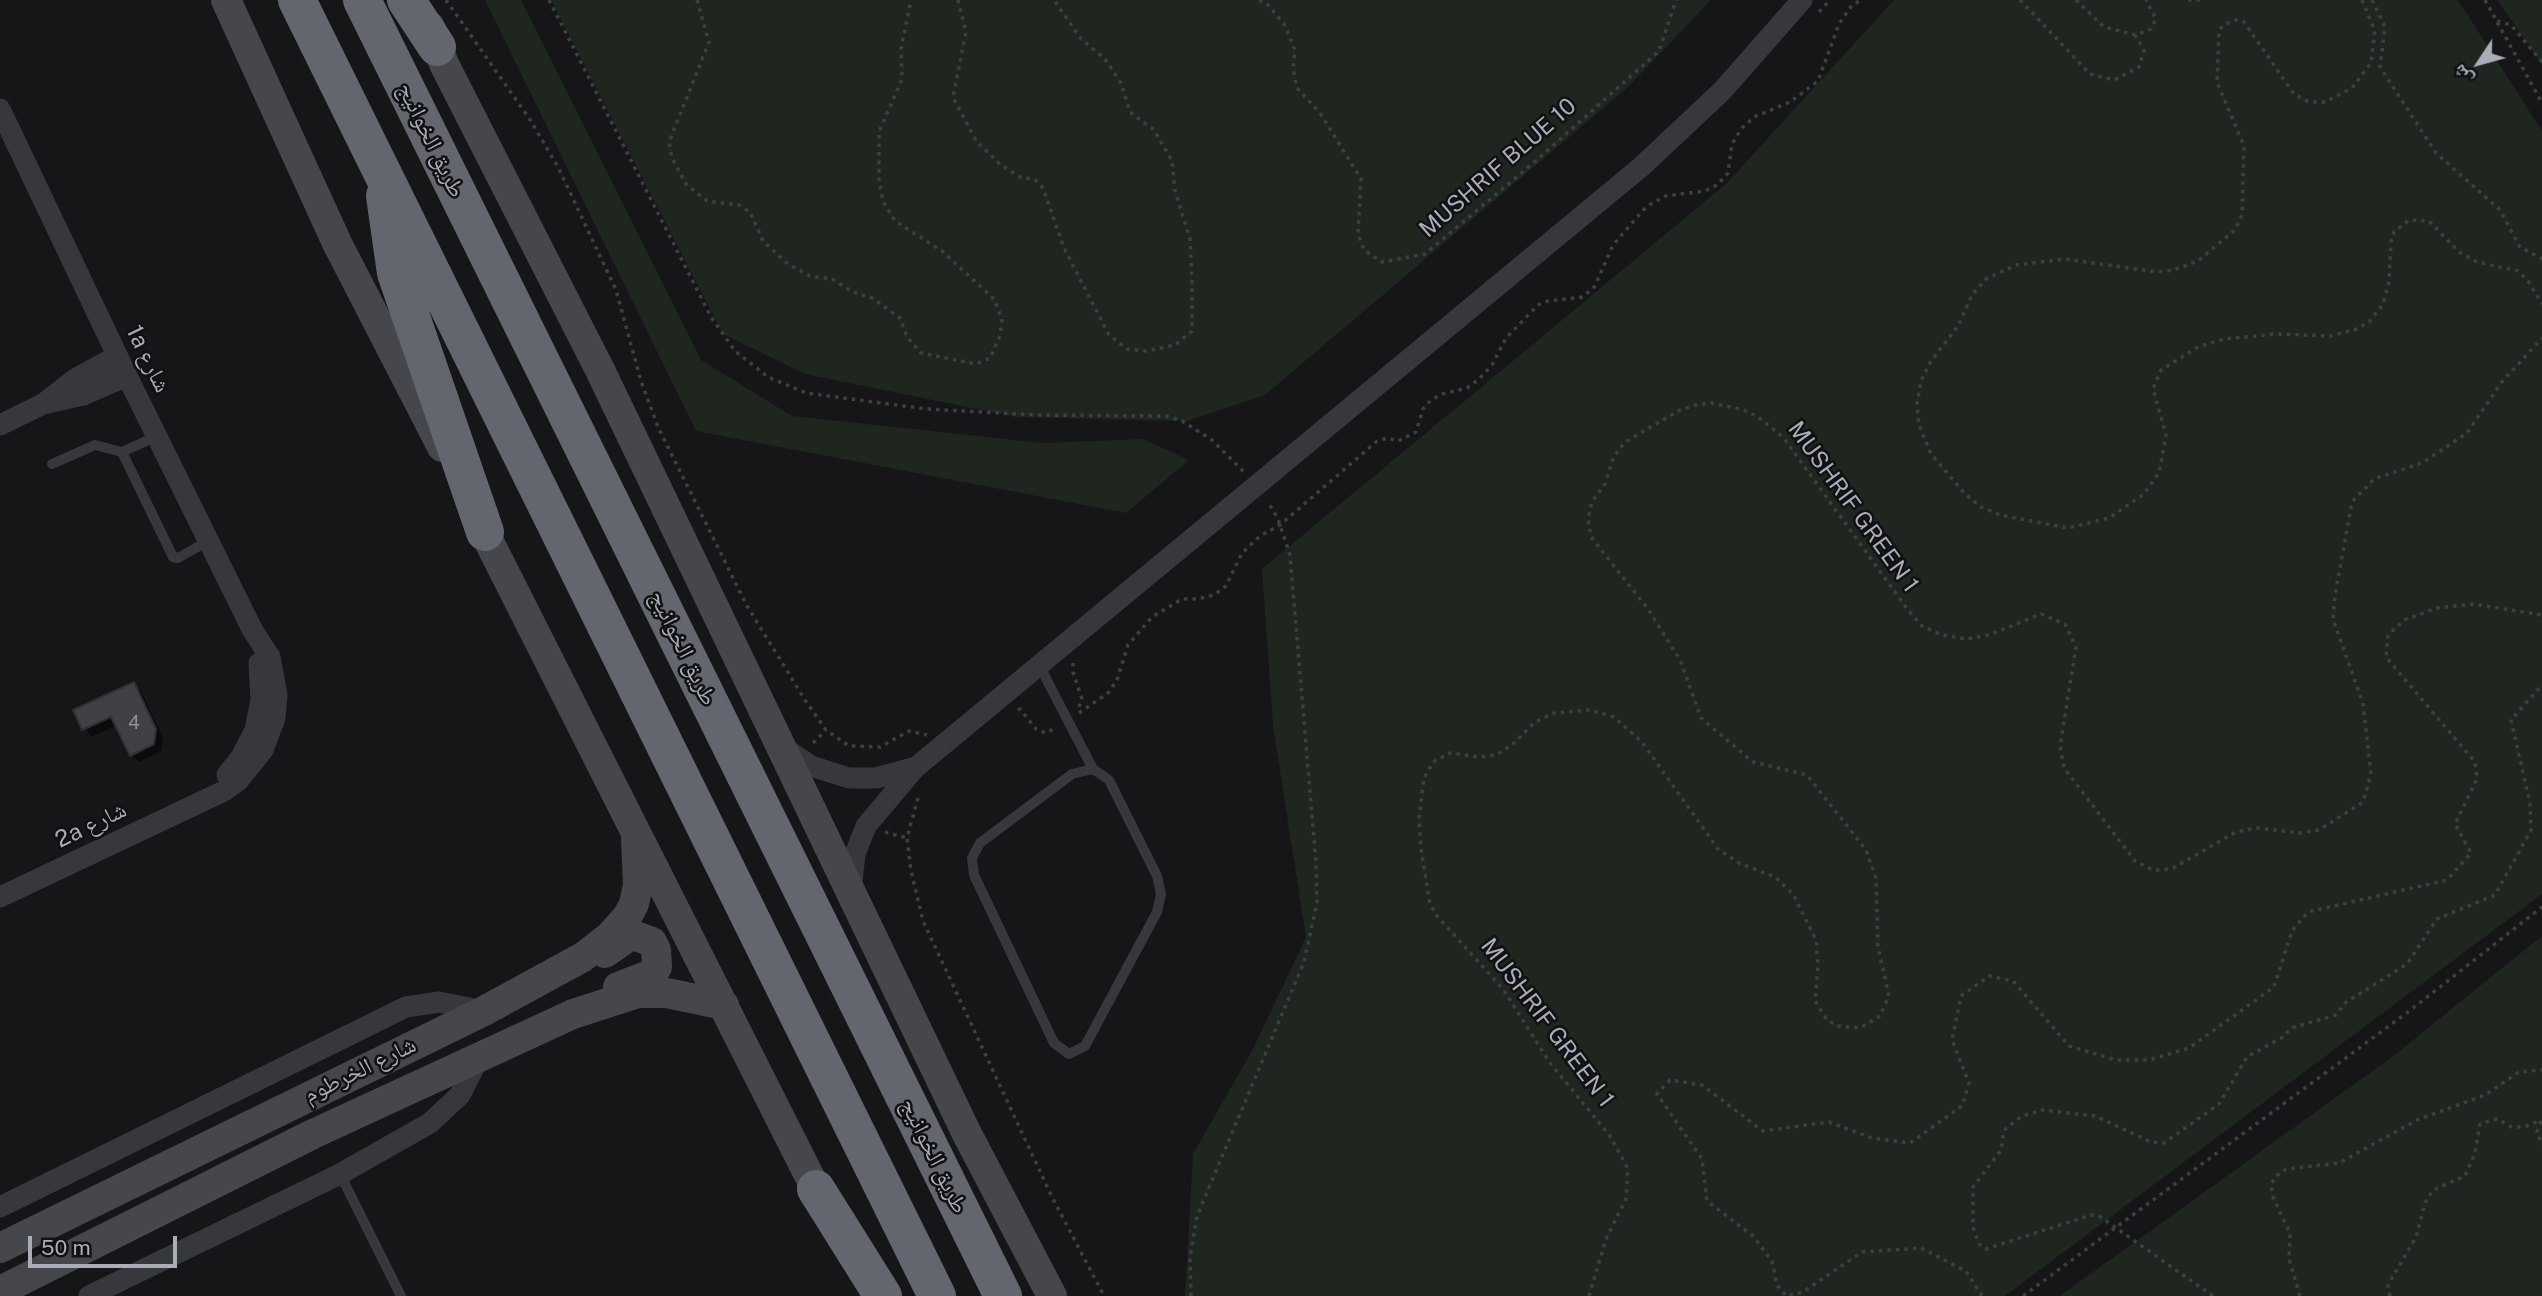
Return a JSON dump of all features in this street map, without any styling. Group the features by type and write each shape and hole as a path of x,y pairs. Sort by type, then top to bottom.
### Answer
{"highway":[{"path":"297,0 937,1296"},
{"name":"طريق الخوانيج","path":"362,0 1003,1296"},
{"path":"407,0 437,47"},
{"path":"384,173 385,206 396,273 485,532"},
{"path":"816,1189 883,1296"}],"street":[{"path":"226,0 337,243 635,827 870,1296"},
{"path":"418,0 437,47 600,370 961,1124 1052,1296"},
{"path":"851,894 855,853 866,826 915,768 1257,487 1669,142 1722,91 1802,0"},
{"name":"1a شارع","path":"0,109 208,541 253,631 270,657 275,676 267,717"},
{"path":"0,425 43,404 75,379 117,356"},
{"path":"43,404 83,395 127,376"},
{"name":"2a شارع","path":"0,897 224,791 253,766 263,750 267,717"},
{"path":"778,743 811,766 849,778 876,778 915,768"},
{"name":"شارع الخرطوم","path":"0,1248 484,1011 583,957 610,936 627,917 638,885 635,827"},
{"path":"557,970 584,966 628,937 645,937 656,950 657,967 652,974 644,980 600,993 573,1014"},
{"name":"شارع الخرطوم","path":"0,1291 313,1134 573,1014 639,993 667,993 724,1005"},
{"path":"0,1207 406,1007 439,1002 484,1011"},
{"path":"89,1296 340,1174 430,1123 460,1094 479,1058"}],"lane":[{"path":"52,464 95,446 122,452 157,436"},
{"path":"122,452 173,557 178,558 208,541"},
{"path":"1039,665 1093,769 1108,780 1157,876 1161,894 1157,912 1085,1046 1081,1051 1069,1054 1054,1043 974,875 972,858 980,843 1072,774 1093,769"},
{"path":"340,1174 401,1296"}],"path":[{"path":"446,0 531,121 559,169 616,290 640,381 663,439 747,607 805,701 826,730 849,746 880,747 909,731 926,734 938,748"},
{"path":"549,0 711,317 735,351 759,371 786,386 806,393 886,404 982,413 1166,416 1182,421 1212,440 1257,487 1280,525 1290,555 1317,903 1304,962 1197,1216 1189,1257 1191,1296"},
{"path":"696,0 709,42 669,142 672,158 686,184 706,201 739,205 750,212 763,241 788,264 810,276 832,279 853,292 872,298 900,318 907,337 921,353 976,364 990,358 1000,336 1002,319 994,299 942,251 895,221 883,201 879,180 879,131 902,79 901,48 911,0"},
{"path":"958,0 966,32 953,97 976,141 1001,164 1020,177 1034,179 1043,188 1064,248 1109,335 1127,349 1146,351 1175,345 1192,331 1192,280 1190,239 1175,191 1172,161 1154,130 1130,111 1121,83 1105,59 1081,39 1054,0"},
{"name":"MUSHRIF BLUE 10","path":"1259,0 1268,5 1284,24 1294,50 1293,69 1297,89 1320,113 1361,179 1358,234 1364,250 1382,262 1425,254 1538,159 1659,51 1676,0"},
{"path":"1009,714 1020,709 1036,729 1046,733 1108,693 1117,680 1128,645 1152,617 1182,598 1198,600 1214,595 1226,586 1242,553 1260,536 1280,525 1376,442 1387,438 1398,441 1416,432 1423,409 1431,400 1442,394 1467,388 1479,379 1492,365 1506,338 1538,305 1548,301 1583,297 1595,286 1612,245 1647,207 1665,196 1705,191 1717,185 1728,173 1732,144 1742,128 1754,117 1790,102 1818,81 1839,24 1852,5 1861,0"},
{"path":"2020,0 2090,74 2114,80 2139,67 2144,51 2135,35"},
{"path":"2076,0 2104,27 2135,35 2151,29 2156,19 2146,0"},
{"path":"2188,0 2204,0"},
{"path":"2361,0 2375,31 2371,63 2352,88 2325,102 2309,102 2294,94 2244,22 2229,21 2223,25 2219,31 2217,82 2244,146 2242,214 2235,230 2198,261 2174,270 2157,272 2066,259 2016,265 1986,279 1972,295 1958,326 1931,361 1921,381 1917,415 1926,445 1965,494 1990,511 2068,528 2096,523 2133,504 2153,484 2160,472 2166,435 2153,390 2161,370 2198,347 2224,339 2276,334 2330,336 2364,325 2383,304 2389,282 2394,232 2409,220 2429,221 2459,252 2477,262 2518,271 2528,281 2542,304"},
{"path":"2372,0 2385,27 2380,67 2436,153 2500,210 2520,247 2542,259"},
{"path":"2485,0 2542,103"},
{"path":"2497,21 2511,25 2542,62"},
{"name":"MUSHRIF GREEN 1","path":"1589,1296 1606,1239 1626,1199 1628,1169 1610,1136 1563,1080 1503,989 1437,916 1430,904 1419,825 1424,778 1433,762 1450,753 1479,757 1496,755 1535,722 1554,713 1590,710 1614,717 1642,741 1718,849 1739,863 1775,877 1793,894 1816,940 1818,965 1815,1001 1827,1020 1837,1026 1860,1028 1880,1016 1889,996 1878,947 1876,878 1866,850 1807,775 1753,762 1701,718 1680,660 1648,609 1591,537 1588,519 1592,502 1605,484 1614,456 1625,442 1678,411 1695,405 1712,403 1744,410 1758,416 1783,437 1922,626 1942,635 1967,639 1989,635 2041,614 2065,624 2076,648 2060,746 2064,768 2135,861 2153,870 2163,870 2236,832 2257,828 2299,833 2319,830 2363,802 2371,784 2371,774 2363,704 2333,618 2334,595 2352,502 2374,479 2422,463 2466,432 2509,373 2542,338"},
{"path":"1982,1296 1966,1271 1921,1248 1862,1252 1803,1293 1786,1296 1777,1285 1772,1261 1753,1236 1707,1201 1702,1159 1657,1094 1670,1080 1702,1085 1763,1131 1829,1122 1872,1138 1910,1143 1962,1106 1969,1083 1952,1040 1961,996 1989,976 2013,981 2069,1046 2116,1060 2149,1060 2189,1048 2274,987 2292,931 2308,912 2447,880 2471,853 2455,824 2477,779 2475,762 2386,657 2388,635 2404,620 2437,608 2473,604 2542,615"},
{"path":"2213,1296 2099,1216 2091,1215 1986,1249 1979,1244 1971,1206 1973,1187 2001,1150 2004,1130 2022,1116 2043,1110 2095,1116 2151,1142 2164,1143 2219,1104 2247,1057 2283,1037 2291,1028 2336,1015 2345,1003 2407,964 2437,919 2495,895 2531,830 2530,803 2511,720 2542,685"},
{"path":"923,790 911,816 907,838 911,871 923,921 1051,1195 1104,1296"},
{"path":"2022,1296 2408,1012 2542,907"},
{"path":"2300,1296 2289,1259 2290,1233 2273,1196 2271,1185 2275,1177 2286,1169 2339,1163 2417,1119 2485,1095 2519,1072 2542,1070"},
{"path":"2390,1296 2388,1285 2416,1237 2425,1203 2433,1190 2465,1176 2475,1153 2480,1124 2497,1119 2512,1127 2524,1127 2542,1120"},
{"path":"2542,1120 2538,1132 2542,1144"}],"shaded area":[{"path":"485,0 521,0 701,360 792,416 1043,443 1143,439 1189,460 1126,513 696,431"},
{"path":"551,0 1711,0 1628,87 1265,395 1187,421 1016,417 805,374 723,334"},
{"path":"1894,0 2458,0 2542,131 2542,894 2005,1296 1185,1296 1193,1154 1254,1047 1306,937 1273,726 1262,569 1726,184"},
{"path":"2497,0 2542,0 2542,64"},
{"path":"2542,936 2542,1296 2060,1296 2392,1057"}],"building":[{"path":"134,682 156,729 154,744 130,756 111,717 82,730 73,710"}]}
